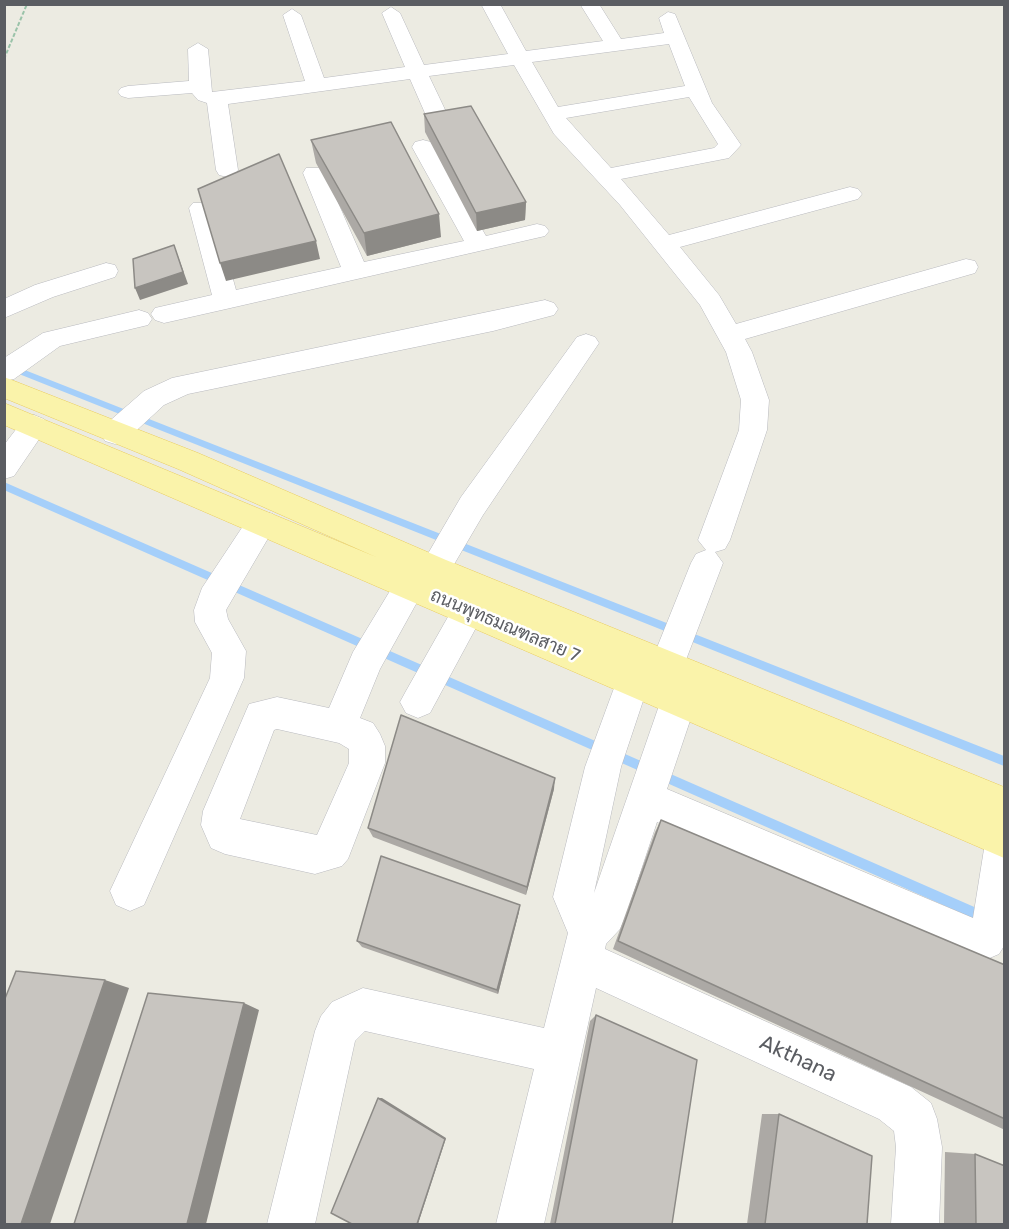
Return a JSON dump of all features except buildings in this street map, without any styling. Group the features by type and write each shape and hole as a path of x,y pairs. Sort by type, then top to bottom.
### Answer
{"main road":[{"name":"ถนนพุทธมณฑลสาย 7","path":"4,387 118,430 188,461 422,577 469,611 628,696 674,716 1005,839"},
{"name":"ถนนพุทธมณฑลสาย 7","path":"4,413 29,434 262,523 422,577 670,654 1005,805"}],"street":[{"path":"490,4 552,114 710,301 739,352 755,400 753,430 670,654"},
{"path":"589,4 615,45"},
{"path":"391,13 439,120"},
{"path":"292,15 316,84"},
{"path":"128,92 208,92 316,84 419,72 615,45 671,28 696,90 730,145 728,150 605,176"},
{"path":"198,49 227,170"},
{"path":"552,114 696,90"},
{"path":"423,147 479,245"},
{"path":"314,173 356,273"},
{"path":"664,244 849,194"},
{"path":"201,208 226,301"},
{"path":"5,372 52,339 537,231"},
{"path":"729,335 966,267"},
{"path":"4,310 44,291 105,271"},
{"path":"118,430 154,398 182,385 545,309"},
{"path":"339,727 364,663 586,343"},
{"path":"4,468 29,434"},
{"path":"130,891 227,678 229,651 212,622 210,610 214,598 262,523"},
{"path":"418,702 469,611"},
{"path":"585,947 573,897 603,767 628,696"},
{"path":"520,1224 558,1053 585,947 606,915 674,716"},
{"path":"648,789 966,937 985,940 992,929 1005,843"},
{"name":"Akthana","path":"585,947 895,1103 915,1119 919,1146 915,1224"},
{"path":"291,1224 336,1031 347,1017 363,1009 558,1053"}],"path":[{"path":"4,59 27,4"}],"waterway":[{"path":"12,368 1004,761"},
{"path":"4,486 1004,926"}]}
